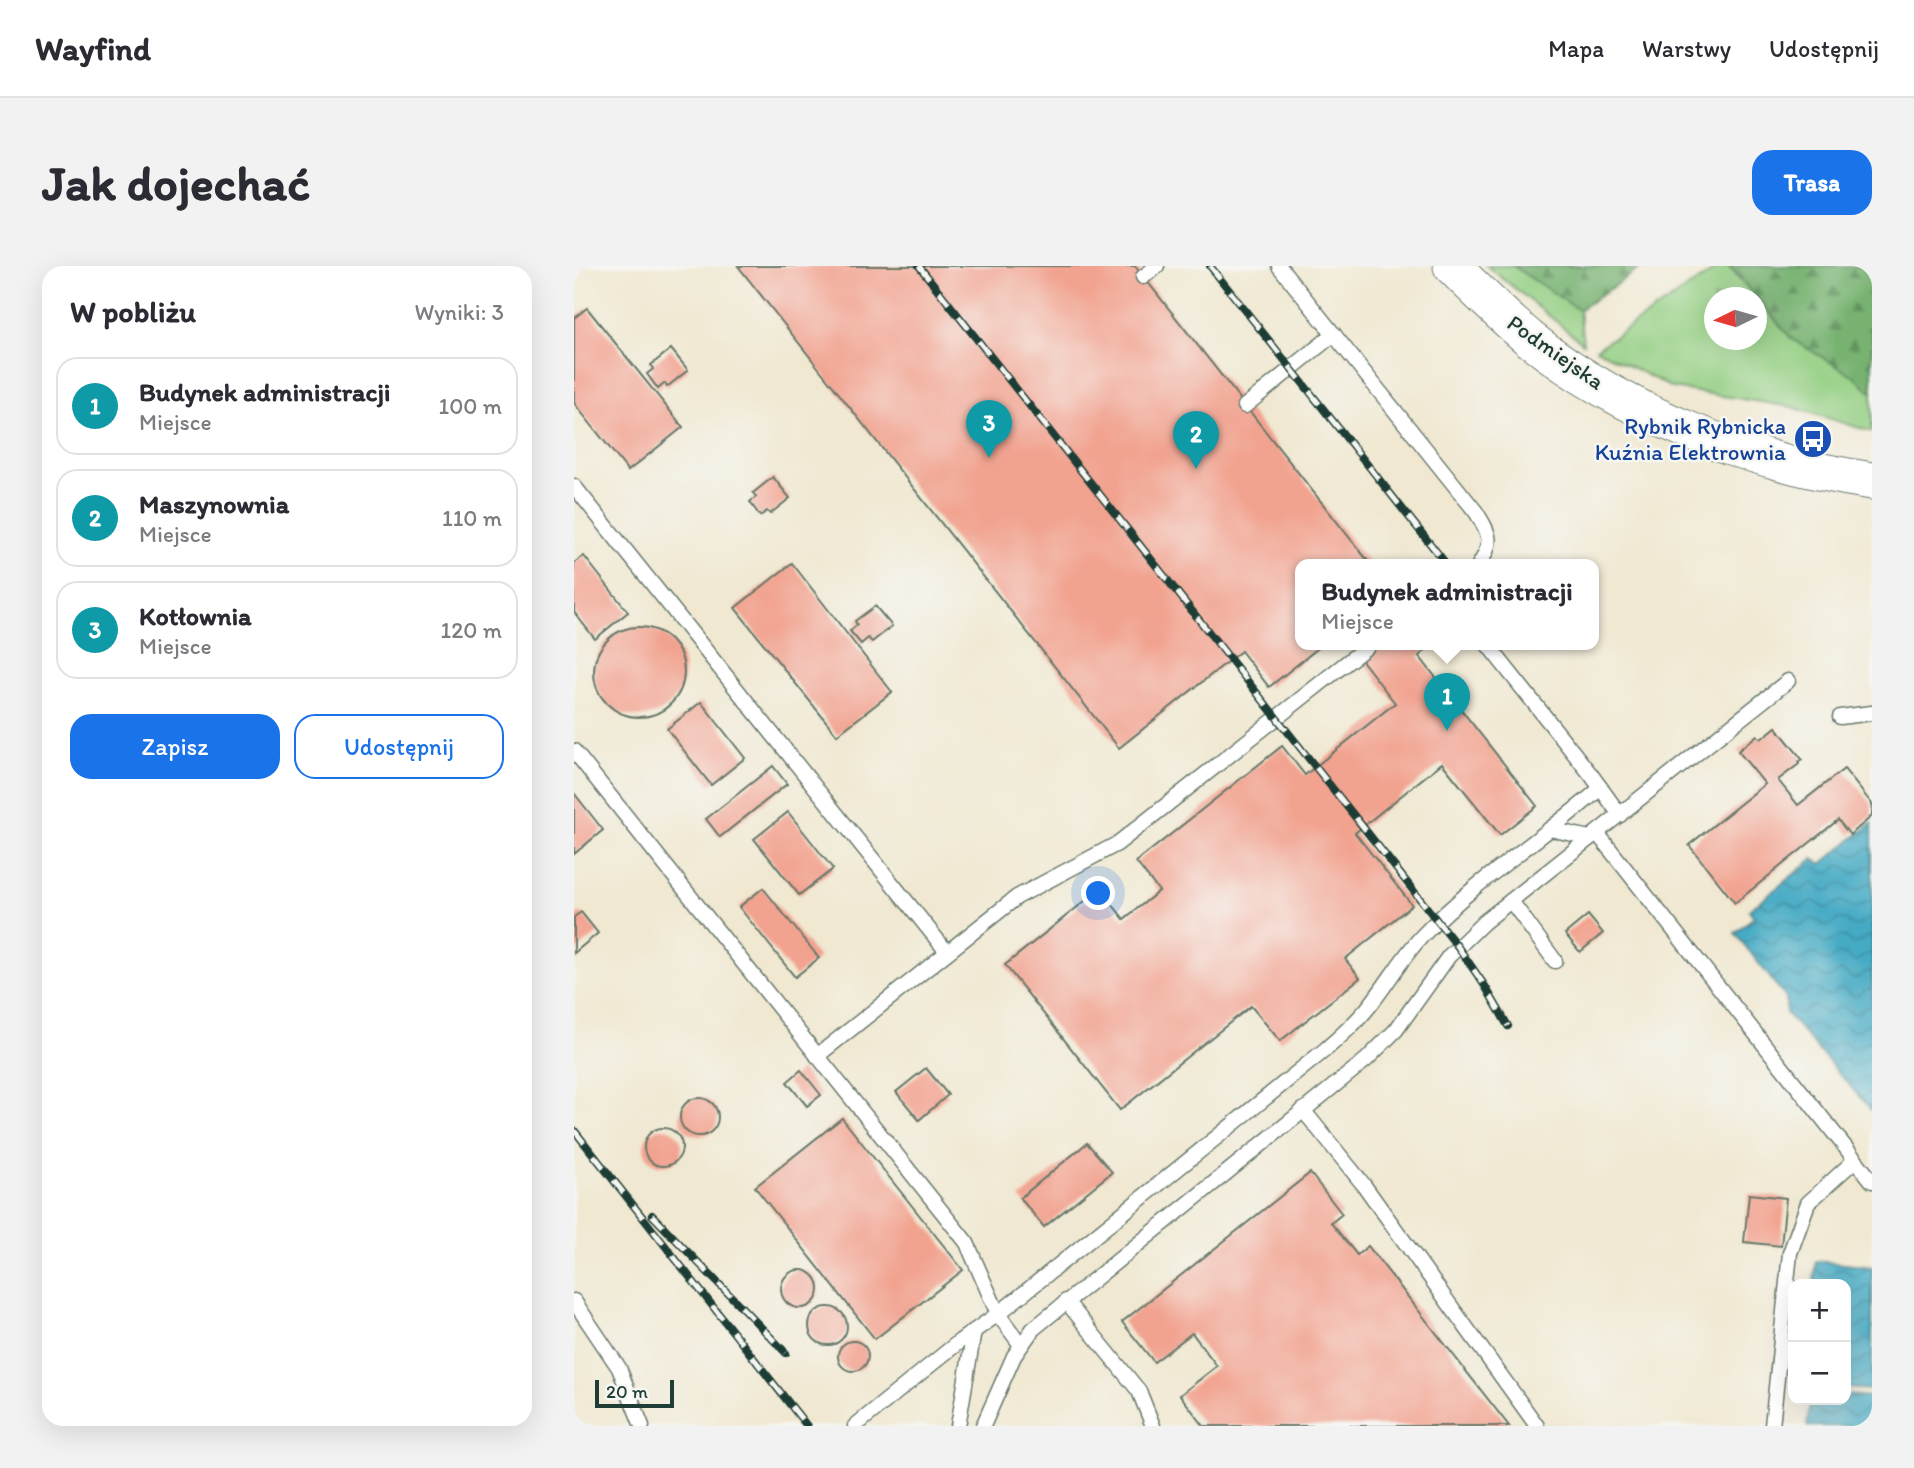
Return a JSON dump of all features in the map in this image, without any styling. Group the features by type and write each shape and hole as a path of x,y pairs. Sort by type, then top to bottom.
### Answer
{"street":[{"name":"Podmiejska","path":"1452,266 1532,340 1576,370 1633,403 1735,447 1826,473 1872,481"}],"lane":[{"path":"1143,277 1157,266"},
{"path":"1279,266 1476,512 1488,532 1487,551 1482,559"},
{"path":"1245,406 1334,334"},
{"path":"574,486 947,952"},
{"path":"817,1056 1017,897 1117,844 1363,650"},
{"path":"1492,650 1620,815"},
{"path":"983,1426 1005,1373 1033,1329 1383,1045 1449,956 1484,922 1788,681"},
{"path":"1840,717 1872,713"},
{"path":"574,751 967,1243 998,1314 1010,1334 1021,1345"},
{"path":"855,1426 1326,1049 1370,1006 1409,950 1423,935 1465,897 1601,788"},
{"path":"1550,829 1594,836 1872,1181"},
{"path":"1511,901 1555,961"},
{"path":"1303,1110 1363,1184 1537,1426"},
{"path":"1772,1426 1790,1253 1808,1203 1855,1160"},
{"path":"574,1301 619,1368 642,1426"},
{"path":"1066,1301 1139,1391 1153,1426"},
{"path":"958,1426 974,1331"}],"green space":[{"path":"1487,266 1513,266 1579,310 1583,343"},
{"path":"1513,266 1643,266 1579,310"},
{"path":"1721,266 1729,266 1747,287 1704,287 1704,350 1767,350 1767,310 1792,339 1855,377 1872,392 1872,432 1792,407 1672,388 1596,349"},
{"path":"1729,266 1872,266 1872,392 1855,377 1792,339 1767,310 1767,287 1747,287"}],"water":[{"path":"1872,823 1872,1111 1786,1013 1786,998 1735,933 1754,917 1749,910 1813,859 1821,864"},
{"path":"1816,1261 1872,1267 1872,1390 1851,1388 1851,1279 1814,1279"},
{"path":"1851,1395 1872,1397 1872,1426 1807,1426 1809,1405 1851,1405"}],"building":[{"path":"738,266 1135,266 1366,559 1295,559 1295,650 1316,650 1269,687 1241,651 1119,748"},
{"path":"587,308 683,427 628,471 574,403 574,318"},
{"path":"671,349 688,370 667,387 665,383 658,389 647,374 653,369 651,365"},
{"path":"773,477 790,498 770,514 767,511 760,516 750,502 756,497 753,493"},
{"path":"584,556 628,612 595,639 574,612 574,563"},
{"path":"792,563 892,692 837,735 735,608"},
{"path":"875,606 892,626 872,642 868,638 861,644 850,631 857,625 855,621"},
{"path":"639,627 656,631 671,640 680,655 684,672 680,689 671,704 656,713 639,717 622,713 607,704 598,689 594,672 598,655 607,640 622,631"},
{"path":"1354,650 1426,650 1419,656 1537,806 1500,835 1442,763 1355,833 1412,905 1345,959 1360,978 1280,1041 1251,1006 1120,1110 1005,965 1100,889 1124,919 1159,891 1136,862 1282,746 1305,775 1395,703"},
{"path":"701,702 745,758 711,785 667,729"},
{"path":"1776,727 1802,759 1778,780 1798,805 1844,769 1872,804 1872,816 1850,835 1838,820 1735,903 1689,845 1765,784 1738,751 1757,735 1761,739"},
{"path":"773,766 787,784 720,837 706,819"},
{"path":"574,793 603,830 574,854"},
{"path":"788,812 833,869 799,895 754,839"},
{"path":"763,888 819,958 795,977 739,907"},
{"path":"581,912 598,933 574,953 574,917"},
{"path":"1588,915 1603,933 1580,952 1565,934"},
{"path":"926,1068 948,1095 919,1120 896,1092"},
{"path":"801,1070 821,1095 807,1106 787,1082"},
{"path":"699,1098 712,1104 718,1117 712,1130 699,1136 686,1130 680,1117 686,1104"},
{"path":"842,1118 963,1270 875,1339 755,1187"},
{"path":"663,1128 676,1134 682,1147 676,1160 663,1166 650,1160 644,1147 650,1134"},
{"path":"1087,1143 1112,1172 1044,1227 1020,1198"},
{"path":"1310,1173 1342,1214 1331,1223 1357,1255 1368,1246 1509,1426 1204,1426 1180,1395 1217,1366 1192,1333 1154,1362 1122,1322"},
{"path":"1749,1194 1786,1198 1781,1246 1744,1242"},
{"path":"800,1270 813,1276 819,1289 813,1302 800,1308 787,1302 781,1289 787,1276"},
{"path":"828,1307 841,1313 847,1326 841,1339 828,1345 815,1339 809,1326 815,1313"},
{"path":"853,1341 864,1345 868,1356 864,1367 853,1371 842,1367 838,1356 842,1345"}],"railway":[{"path":"919,266 1458,947 1508,1026"},
{"path":"1210,266 1442,559"},
{"path":"574,1130 807,1426"},
{"path":"652,1215 786,1353"}],"place":[{"name":"Rybnik Rybnicka Kuźnia Elektrownia","path":"1813,439"},
{"name":"Kotłownia","path":"989,458"},
{"name":"Maszynownia","path":"1196,469"},
{"name":"Budynek administracji","path":"1447,731"}]}
